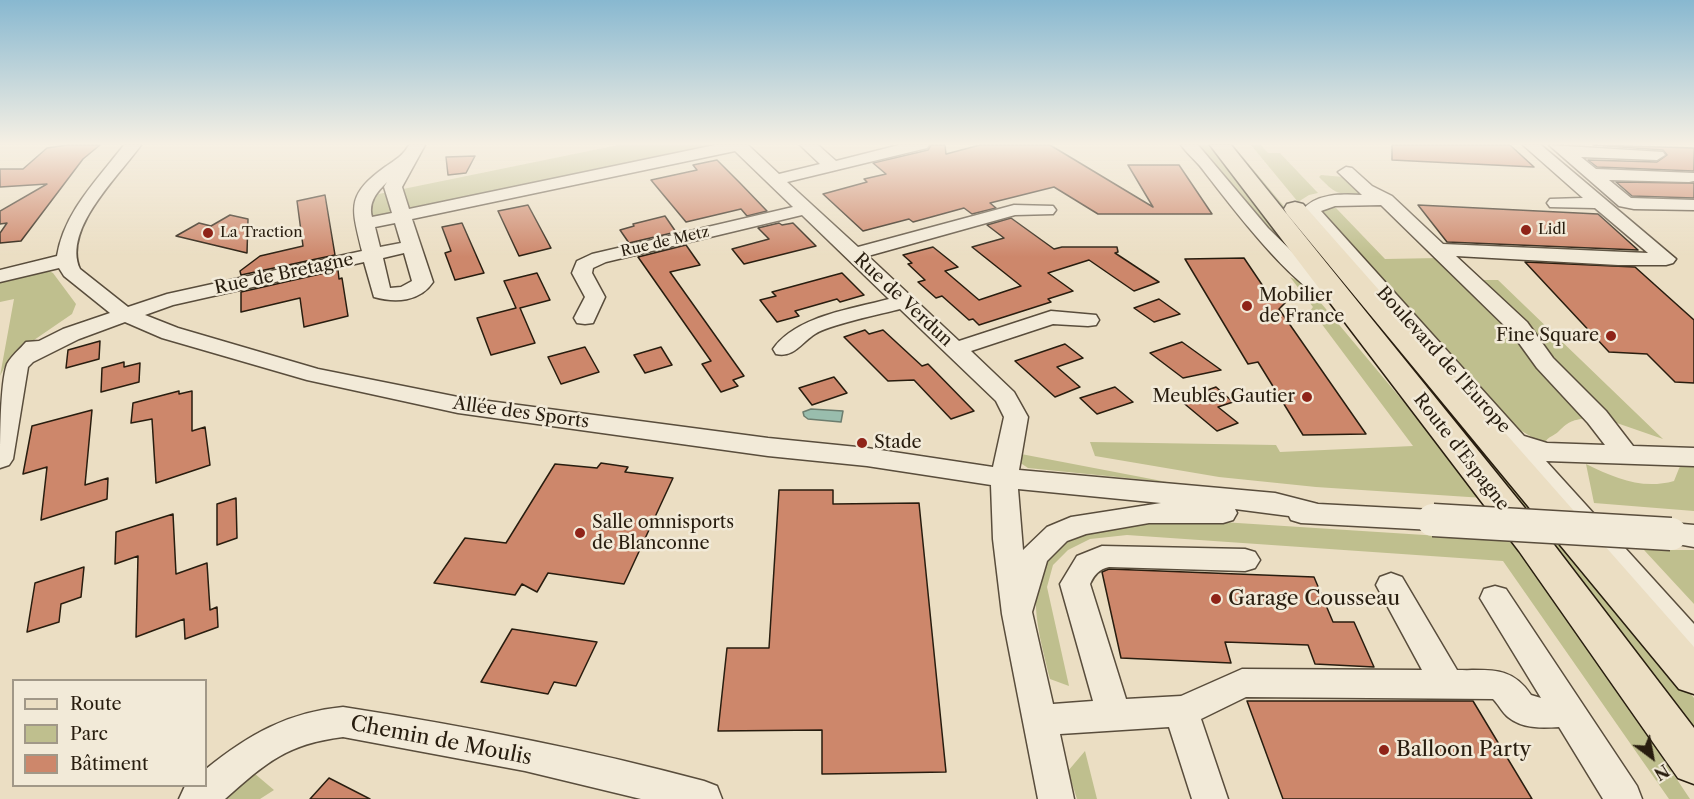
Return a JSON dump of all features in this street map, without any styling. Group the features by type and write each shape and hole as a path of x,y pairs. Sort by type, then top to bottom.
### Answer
{"main road":[{"name":"Route d'Espagne","path":"1249,182 1532,542 1694,763"},
{"name":"Route d'Espagne","path":"1273,182 1540,498 1694,676"}],"street":[{"path":"4,275 67,256 69,238 78,216 104,182"},
{"path":"377,182 364,197 361,208 381,292 392,296 415,290 423,282 393,187 396,182"},
{"path":"364,224 565,182"},
{"name":"Rue de Verdun","path":"778,182 1006,397 1016,417 1012,448 1006,464 1006,482"},
{"path":"1222,182 1269,239 1306,276 1343,302"},
{"path":"1357,182 1366,190 1386,200 1519,327 1545,363 1597,417 1628,456"},
{"path":"1437,249 1618,259 1666,259 1634,229 1575,182"},
{"path":"1602,182 1625,202 1694,206"},
{"name":"Boulevard de l'Europe","path":"1386,200 1326,202 1316,205 1311,211 1478,403 1516,442 1545,452 1694,457"},
{"path":"1556,203 1599,203"},
{"name":"Rue de Metz","path":"585,318 595,297 582,273 584,265 599,258 806,208"},
{"path":"854,254 1014,210 1047,210"},
{"name":"Rue de Bretagne","path":"0,459 17,366 23,358 119,310 412,246"},
{"name":"Allée des Sports","path":"67,256 71,272 119,310 170,333 315,375 458,405 1006,482"},
{"path":"784,349 809,328 905,301"},
{"path":"956,350 1051,317 1088,320"},
{"path":"1516,442 1694,646"},
{"path":"1006,482 1081,500 1223,513"},
{"path":"1006,482 1275,503 1315,513"},
{"path":"1006,482 1007,539 1017,614 1056,799"},
{"path":"1017,614 1034,556 1057,534 1082,524 1149,513 1315,513 1683,535"},
{"path":"1114,716 1075,584 1080,569 1092,559 1109,556 1245,560"},
{"path":"1391,585 1447,684"},
{"path":"1495,598 1624,799"},
{"path":"1040,720 1181,711 1212,699 1242,683 1499,685 1512,695 1518,706 1533,713 1568,712"},
{"path":"1181,711 1210,799"},
{"name":"Chemin de Moulis","path":"197,799 271,740 317,723 343,722 538,758 652,784 704,799"}],"green space":[{"path":"436,182 560,182 365,224 364,197"},
{"path":"1229,182 1238,182 1297,260 1258,220"},
{"path":"1257,182 1264,182 1694,698 1694,734 1629,641"},
{"path":"1282,182 1308,182 1318,193 1309,195 1298,202"},
{"path":"1324,182 1350,182 1360,192 1358,194 1340,193"},
{"path":"1328,206 1336,208 1385,259 1439,258 1511,329 1587,418 1569,423 1544,444 1513,426 1320,216 1321,208"},
{"path":"47,270 53,273 76,304 72,314 18,351 7,362 0,376 14,299 0,302 0,281"},
{"path":"1290,277 1305,284 1484,498 1316,487 1219,477 1095,456 1090,442 1276,445 1280,452 1413,446 1318,319 1304,319 1313,307"},
{"path":"1480,280 1498,280 1663,439 1611,421"},
{"path":"1021,454 1167,482 1028,468 1019,462"},
{"path":"1586,464 1618,478 1651,484 1674,481 1680,466 1694,467 1694,511 1594,503"},
{"path":"1157,522 1222,522 1518,541 1690,799 1669,799 1503,561 1127,535 1090,539 1068,550 1053,565 1047,587 1069,686 1050,679 1041,642 1036,604 1037,586 1042,568 1052,553 1067,539 1085,532"},
{"path":"1644,550 1694,550 1694,604"},
{"path":"1085,751 1097,799 1077,799 1068,771"},
{"path":"248,768 274,790 260,799 209,799"}],"shaded area":[{"path":"811,409 843,411 841,422 808,419 803,412"}],"building":[{"path":"0,182 65,182 21,241 0,243 0,233 7,223 0,224 0,211 47,184 0,187"},
{"path":"653,182 739,182 767,211 747,216 741,209 686,222"},
{"path":"866,182 1112,182 1153,207 1138,182 1191,182 1212,214 1098,214 1054,187 990,203 996,208 972,214 964,208 913,222 909,219 863,231 823,194"},
{"path":"1616,182 1694,183 1694,198 1632,196"},
{"path":"325,195 335,255 241,275 240,271 260,256 303,246 297,201"},
{"path":"528,205 551,248 519,256 498,211"},
{"name":"Lidl","path":"1418,205 1598,214 1638,250 1447,242"},
{"name":"La Traction","path":"230,215 248,219 247,253 176,236 199,223 211,226"},
{"path":"665,216 676,232 629,243 620,230 634,226 633,224"},
{"path":"1011,218 1054,249 1117,247 1118,252 1115,253 1159,282 1134,291 1089,260 1048,273 1073,291 1048,299 1051,302 979,325 973,319 969,320 942,296 936,298 918,282 925,280 908,264 912,263 903,255 933,247 958,267 945,271 979,300 1021,286 972,247 1004,238 987,225"},
{"path":"462,223 484,273 455,280 445,253 451,251 442,227"},
{"path":"779,223 782,225 793,223 816,246 744,264 732,249 769,239 758,228"},
{"path":"686,245 700,265 670,272 744,376 733,380 738,386 721,392 702,364 711,361 638,257"},
{"path":"1244,258 1271,298 1285,303 1279,309 1366,434 1303,435 1258,362 1248,364 1185,259"},
{"path":"1525,262 1635,267 1694,320 1694,383 1675,382 1647,354 1609,352"},
{"path":"338,270 339,279 342,278 348,316 304,327 300,298 241,312 241,292"},
{"path":"537,273 550,300 520,308 535,343 491,355 477,318 516,308 504,281"},
{"path":"842,273 864,295 840,302 837,299 795,311 799,316 777,322 760,300 776,296 772,292"},
{"path":"1159,299 1180,314 1154,322 1134,308"},
{"path":"865,330 869,334 883,330 922,366 928,364 974,411 951,419 914,380 888,381 844,337"},
{"path":"100,341 99,359 66,368 68,350"},
{"path":"1182,342 1221,370 1183,378 1150,353"},
{"path":"1065,344 1083,358 1057,367 1080,387 1055,397 1015,361"},
{"path":"585,347 599,372 561,384 548,357"},
{"path":"661,347 672,365 645,373 634,355"},
{"path":"124,362 124,367 140,363 139,382 101,392 102,368"},
{"path":"834,377 847,393 812,405 799,388"},
{"path":"1115,387 1133,402 1097,414 1080,398"},
{"path":"1216,387 1233,402 1218,407 1238,423 1217,431 1180,400"},
{"path":"179,391 179,394 192,391 192,431 205,427 210,465 156,483 152,419 131,423 133,403"},
{"path":"92,410 85,485 108,478 107,499 41,520 47,467 23,474 32,426"},
{"name":"Salle omnisports de Blanconne","path":"601,463 628,467 625,472 673,478 624,584 548,573 537,592 522,584 515,595 434,583 465,538 506,543 555,464 597,468"},
{"path":"779,490 833,490 833,504 919,503 946,772 822,774 822,730 718,731 727,648 769,648"},
{"path":"236,498 237,538 217,545 217,504"},
{"path":"173,514 176,574 207,563 210,610 217,607 218,627 185,639 184,619 136,637 138,556 115,564 116,532"},
{"path":"84,567 81,597 61,604 59,622 27,632 35,583"},
{"name":"Garage Cousseau","path":"1109,569 1314,577 1333,622 1354,622 1374,667 1315,664 1308,645 1225,642 1231,663 1121,658 1102,572"},
{"path":"512,629 597,642 576,686 554,682 548,694 481,682"},
{"name":"Balloon Party","path":"1247,701 1473,701 1532,799 1283,799"},
{"path":"329,778 370,799 310,799"}],"place":[{"name":"Lidl","path":"1526,230"},
{"name":"La Traction","path":"208,233"},
{"name":"Mobilier de France","path":"1247,306"},
{"name":"Fine Square","path":"1611,336"},
{"name":"Meubles Gautier","path":"1307,397"},
{"name":"Stade","path":"862,443"},
{"name":"Salle omnisports de Blanconne","path":"580,533"},
{"name":"Garage Cousseau","path":"1216,599"},
{"name":"Balloon Party","path":"1384,750"}]}
